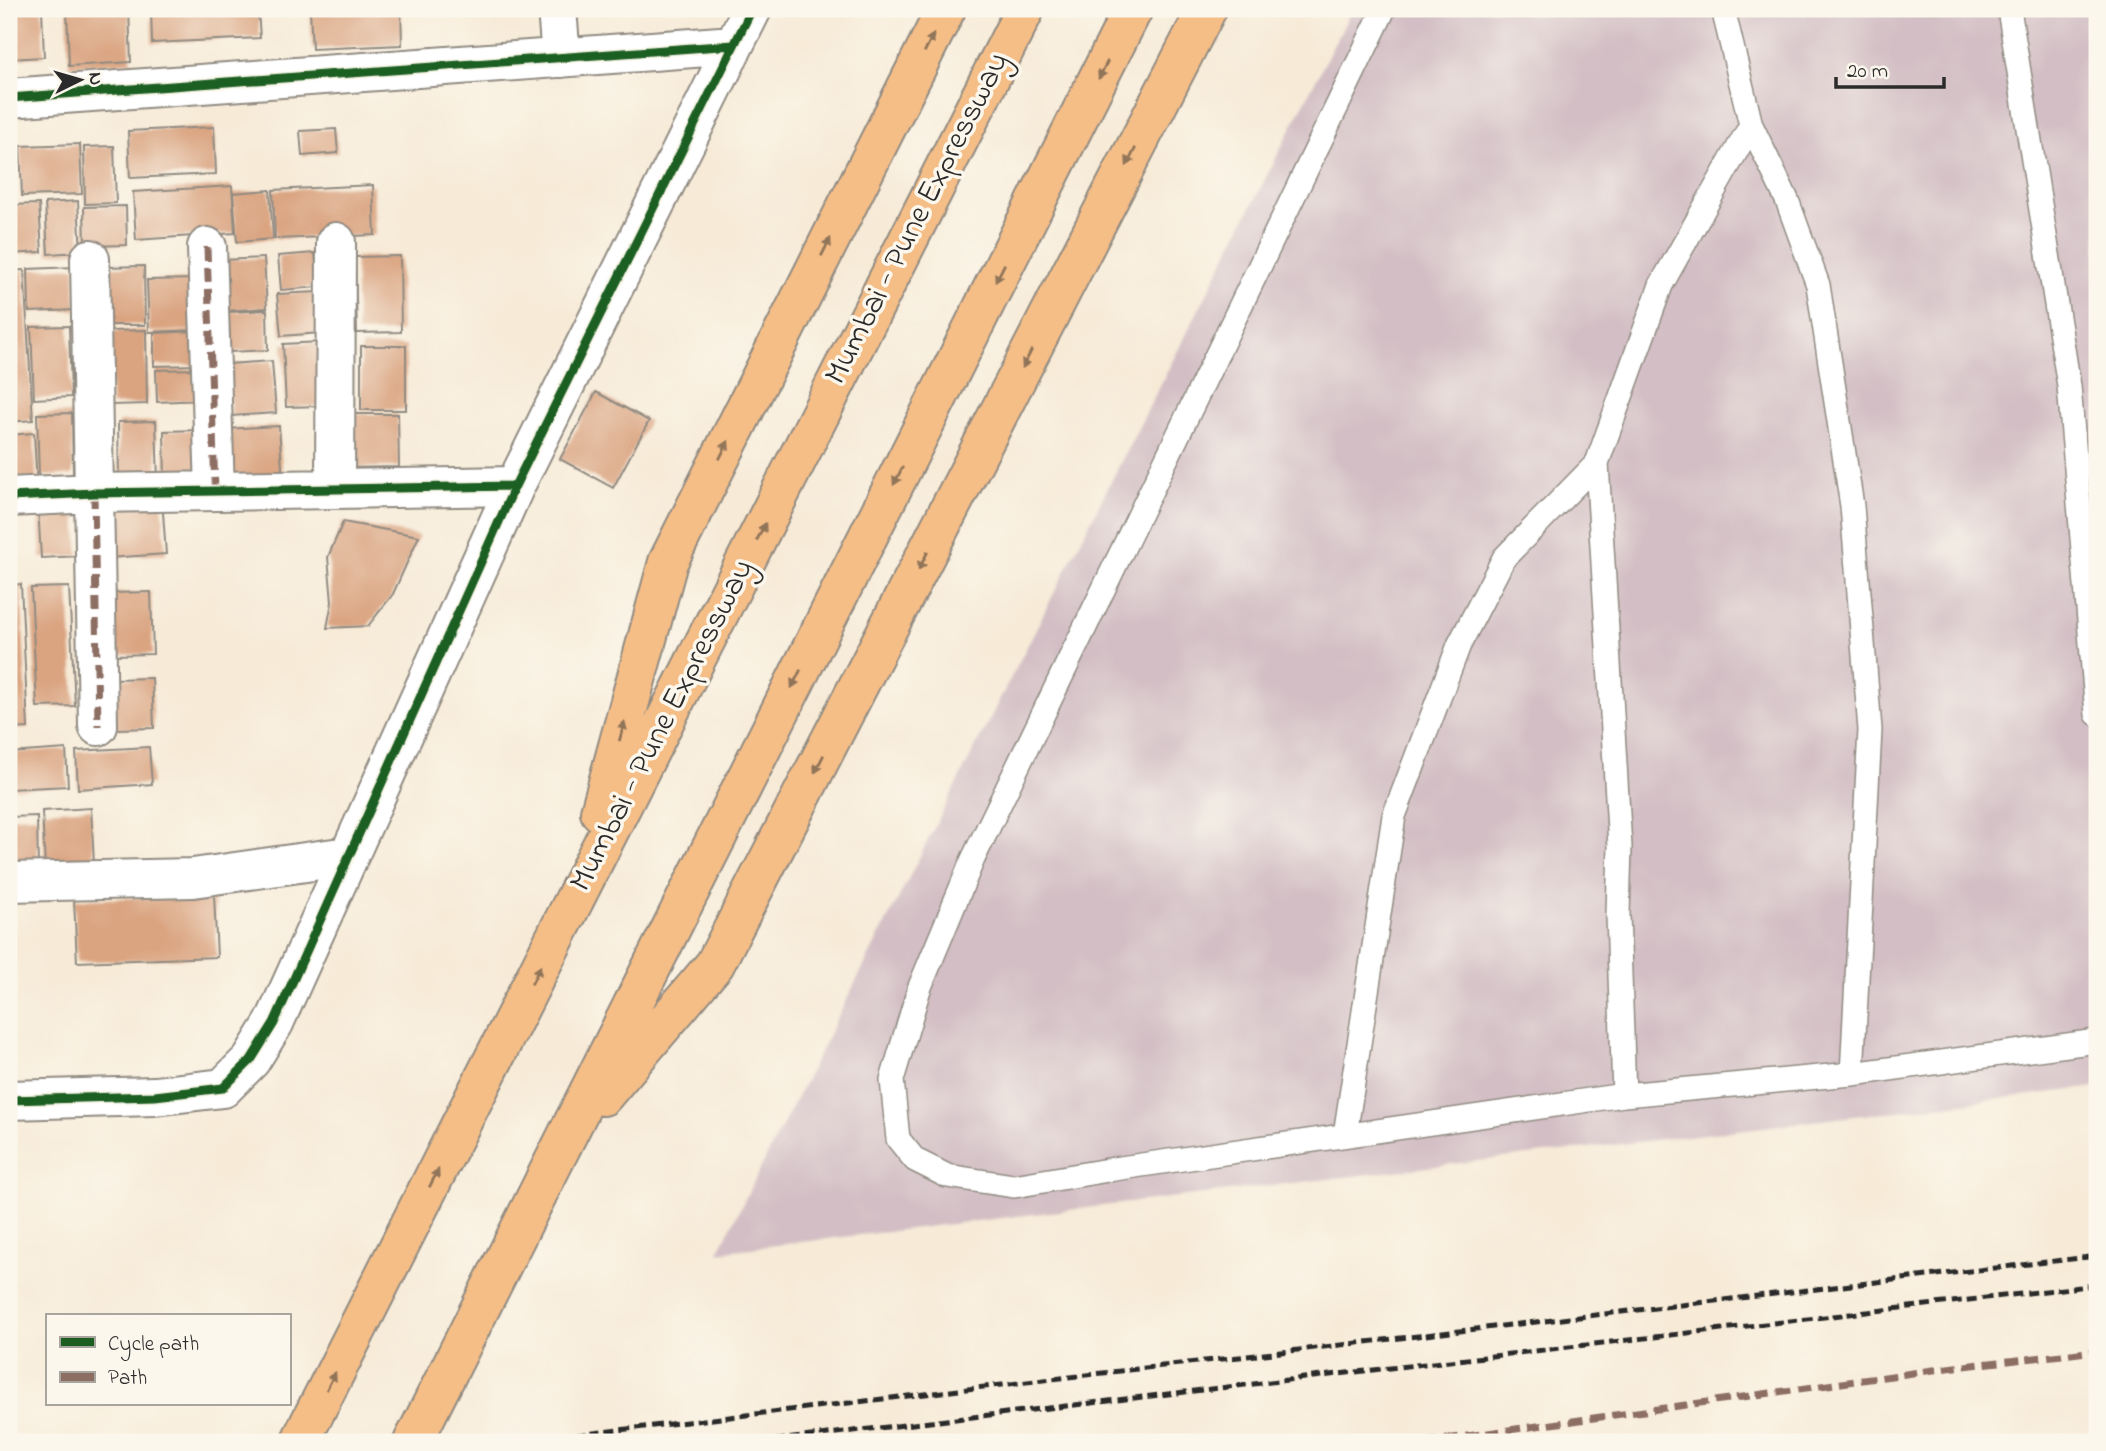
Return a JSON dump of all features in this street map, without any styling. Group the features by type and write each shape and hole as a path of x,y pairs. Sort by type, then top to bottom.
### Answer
{"highway":[{"path":"578,892 668,562 946,9"},
{"name":"Mumbai - Pune Expressway","path":"300,1442 1025,9"},
{"path":"413,1442 1133,9"},
{"path":"563,1143 715,964 1207,9"}],"street":[{"path":"557,9 561,58"},
{"path":"9,1100 155,1096 223,1088 251,1060 274,1023 515,486 752,9"},
{"path":"9,98 734,46"},
{"path":"335,489 337,242"},
{"path":"207,247 215,491"},
{"path":"90,259 98,726"},
{"path":"9,497 94,493 515,486"},
{"path":"9,882 193,878 348,856"}],"lane":[{"path":"1384,9 973,859 919,989 892,1080 898,1139 915,1160 947,1176 1014,1186 1623,1095 1852,1074 2097,1041"},
{"path":"1723,9 1751,125 1787,200 1818,285 1852,506 1870,730 1852,1074"},
{"path":"2009,9 2068,386 2097,714"},
{"path":"1623,1095 1618,914 1620,847 1597,463 1661,285 1751,125"},
{"path":"1345,1135 1394,816 1459,645 1504,558 1597,463"}],"shaded area":[{"path":"1352,9 2097,9 2097,1087 718,1252"}],"building":[{"path":"9,9 42,9 44,57 9,59"},
{"path":"67,9 129,9 131,62 69,66"},
{"path":"151,9 258,9 260,38 152,43"},
{"path":"310,9 401,9 402,45 312,49"},
{"path":"214,127 216,174 130,178 128,131"},
{"path":"336,129 338,153 302,156 300,131"},
{"path":"80,144 82,194 22,196 20,146"},
{"path":"114,146 116,203 85,204 84,147"},
{"path":"373,185 375,235 275,239 273,190"},
{"path":"232,186 235,233 136,240 133,192"},
{"path":"270,190 273,239 237,242 233,193"},
{"path":"78,201 81,252 48,254 45,203"},
{"path":"39,204 42,252 9,254 9,205"},
{"path":"126,206 127,245 85,246 84,207"},
{"path":"315,253 318,287 281,290 278,256"},
{"path":"400,256 401,332 357,333 355,257"},
{"path":"264,258 267,308 225,311 222,260"},
{"path":"144,266 145,325 104,325 103,267"},
{"path":"75,267 76,310 29,312 28,269"},
{"path":"24,270 33,420 9,422 9,271"},
{"path":"197,279 199,330 149,332 147,280"},
{"path":"319,292 321,333 281,336 277,294"},
{"path":"267,310 268,350 230,352 228,312"},
{"path":"69,326 71,397 34,399 31,327"},
{"path":"146,330 147,404 111,405 110,331"},
{"path":"198,331 199,365 154,366 154,333"},
{"path":"319,342 322,406 286,407 283,344"},
{"path":"361,346 406,346 406,410 361,410"},
{"path":"272,361 276,413 231,416 228,364"},
{"path":"199,369 200,400 157,402 156,370"},
{"path":"596,392 649,421 613,488 560,459"},
{"path":"72,413 73,475 39,476 37,414"},
{"path":"347,414 398,414 399,467 347,468"},
{"path":"156,421 158,482 119,482 118,422"},
{"path":"279,426 283,482 230,485 226,429"},
{"path":"200,430 200,483 165,484 164,431"},
{"path":"34,433 37,486 9,488 9,435"},
{"path":"162,499 166,554 107,558 103,503"},
{"path":"75,503 79,556 41,558 38,506"},
{"path":"343,522 419,536 393,594 368,626 327,628 332,602 328,557"},
{"path":"21,584 28,728 9,729 9,585"},
{"path":"69,587 75,706 37,707 31,588"},
{"path":"151,592 153,654 113,655 111,593"},
{"path":"152,678 154,728 116,729 114,679"},
{"path":"149,747 152,784 78,789 76,751"},
{"path":"66,749 68,786 9,789 9,753"},
{"path":"91,808 94,864 45,867 42,811"},
{"path":"37,816 38,870 9,872 9,817"},
{"path":"214,895 217,957 77,962 74,900"}],"railway":[{"path":"517,1442 2097,1256"},
{"path":"760,1442 2097,1285"}],"marked path":[{"path":"207,247 215,491"},
{"path":"94,493 98,726"},
{"path":"1424,1442 1955,1367 2097,1351"}],"cycle path":[{"path":"9,1100 155,1096 223,1088 251,1060 274,1023 515,486 752,9"},
{"path":"9,98 734,45"},
{"path":"9,497 94,493 515,486"}]}
